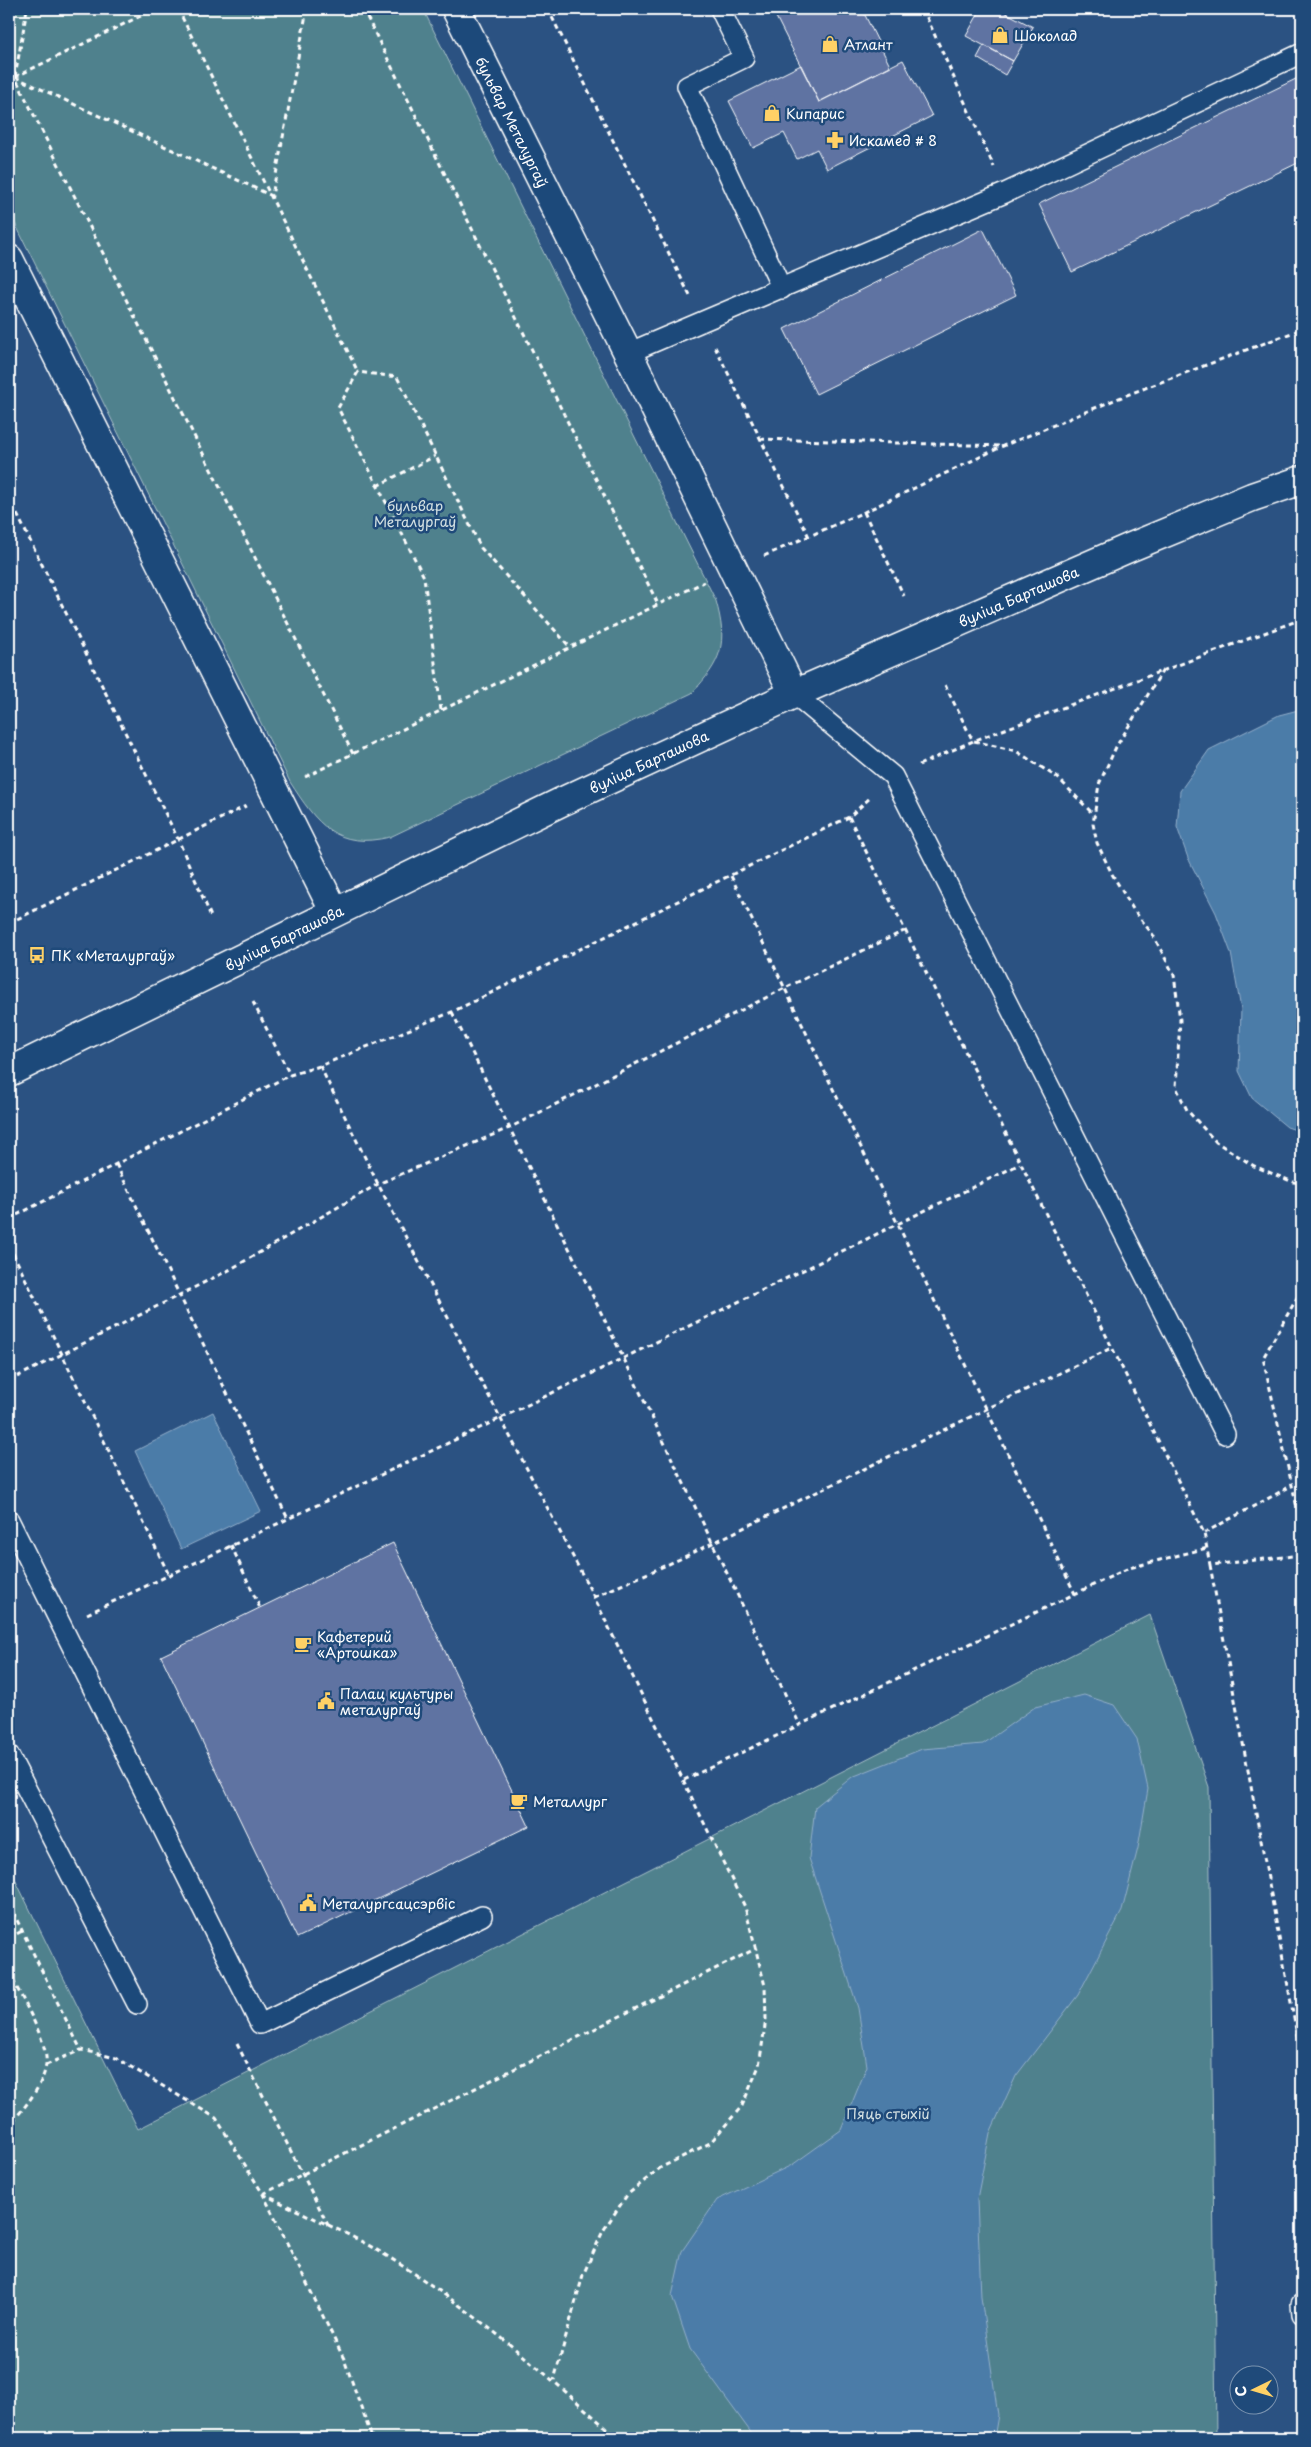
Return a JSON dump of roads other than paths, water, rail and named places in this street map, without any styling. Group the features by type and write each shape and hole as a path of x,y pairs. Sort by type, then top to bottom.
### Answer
{"main road":[{"name":"бульвар Металургаў","path":"456,9 628,353 794,694"},
{"path":"9,259 334,911"},
{"name":"вуліца Барташова","path":"9,1072 334,911 561,802 794,694 1131,547 1252,497 1302,480"}],"lane":[{"path":"720,9 744,58 687,86 782,289"},
{"path":"628,353 1005,193 1302,53"},
{"path":"794,694 893,776 1225,1434"},
{"path":"9,1520 60,1626 260,2024 482,1916"},
{"path":"9,1755 137,2004"}],"water":[{"path":"1302,709 1302,1132 1287,1127 1252,1098 1239,1071 1241,1009 1231,953 1216,913 1188,858 1177,827 1180,791 1209,750 1279,715"},
{"path":"213,1412 261,1511 181,1549 135,1451"},
{"path":"1084,1695 1114,1705 1137,1739 1148,1789 1138,1848 1122,1911 1078,1995 1016,2076 990,2133 977,2199 981,2297 998,2415 994,2438 755,2438 690,2349 672,2296 682,2251 717,2200 792,2165 841,2130 867,2066 858,2008 809,1858 815,1807 852,1777 922,1749 983,1744 1035,1707"}],"place":[{"name":"Шоколад","path":"1000,35"},
{"name":"Атлант","path":"830,44"},
{"name":"Кипарис","path":"772,113"},
{"name":"Искамед # 8","path":"835,140"},
{"name":"ПК «Металургаў»","path":"37,955"},
{"name":"Кафетерий «Артошка»","path":"303,1644"},
{"name":"Палац культуры металургаў","path":"326,1701"},
{"name":"Металлург","path":"519,1801"},
{"name":"Металургсацсэрвіс","path":"308,1903"}],"park label":[{"name":"Пяць стыхій","path":"888,2113"}]}
